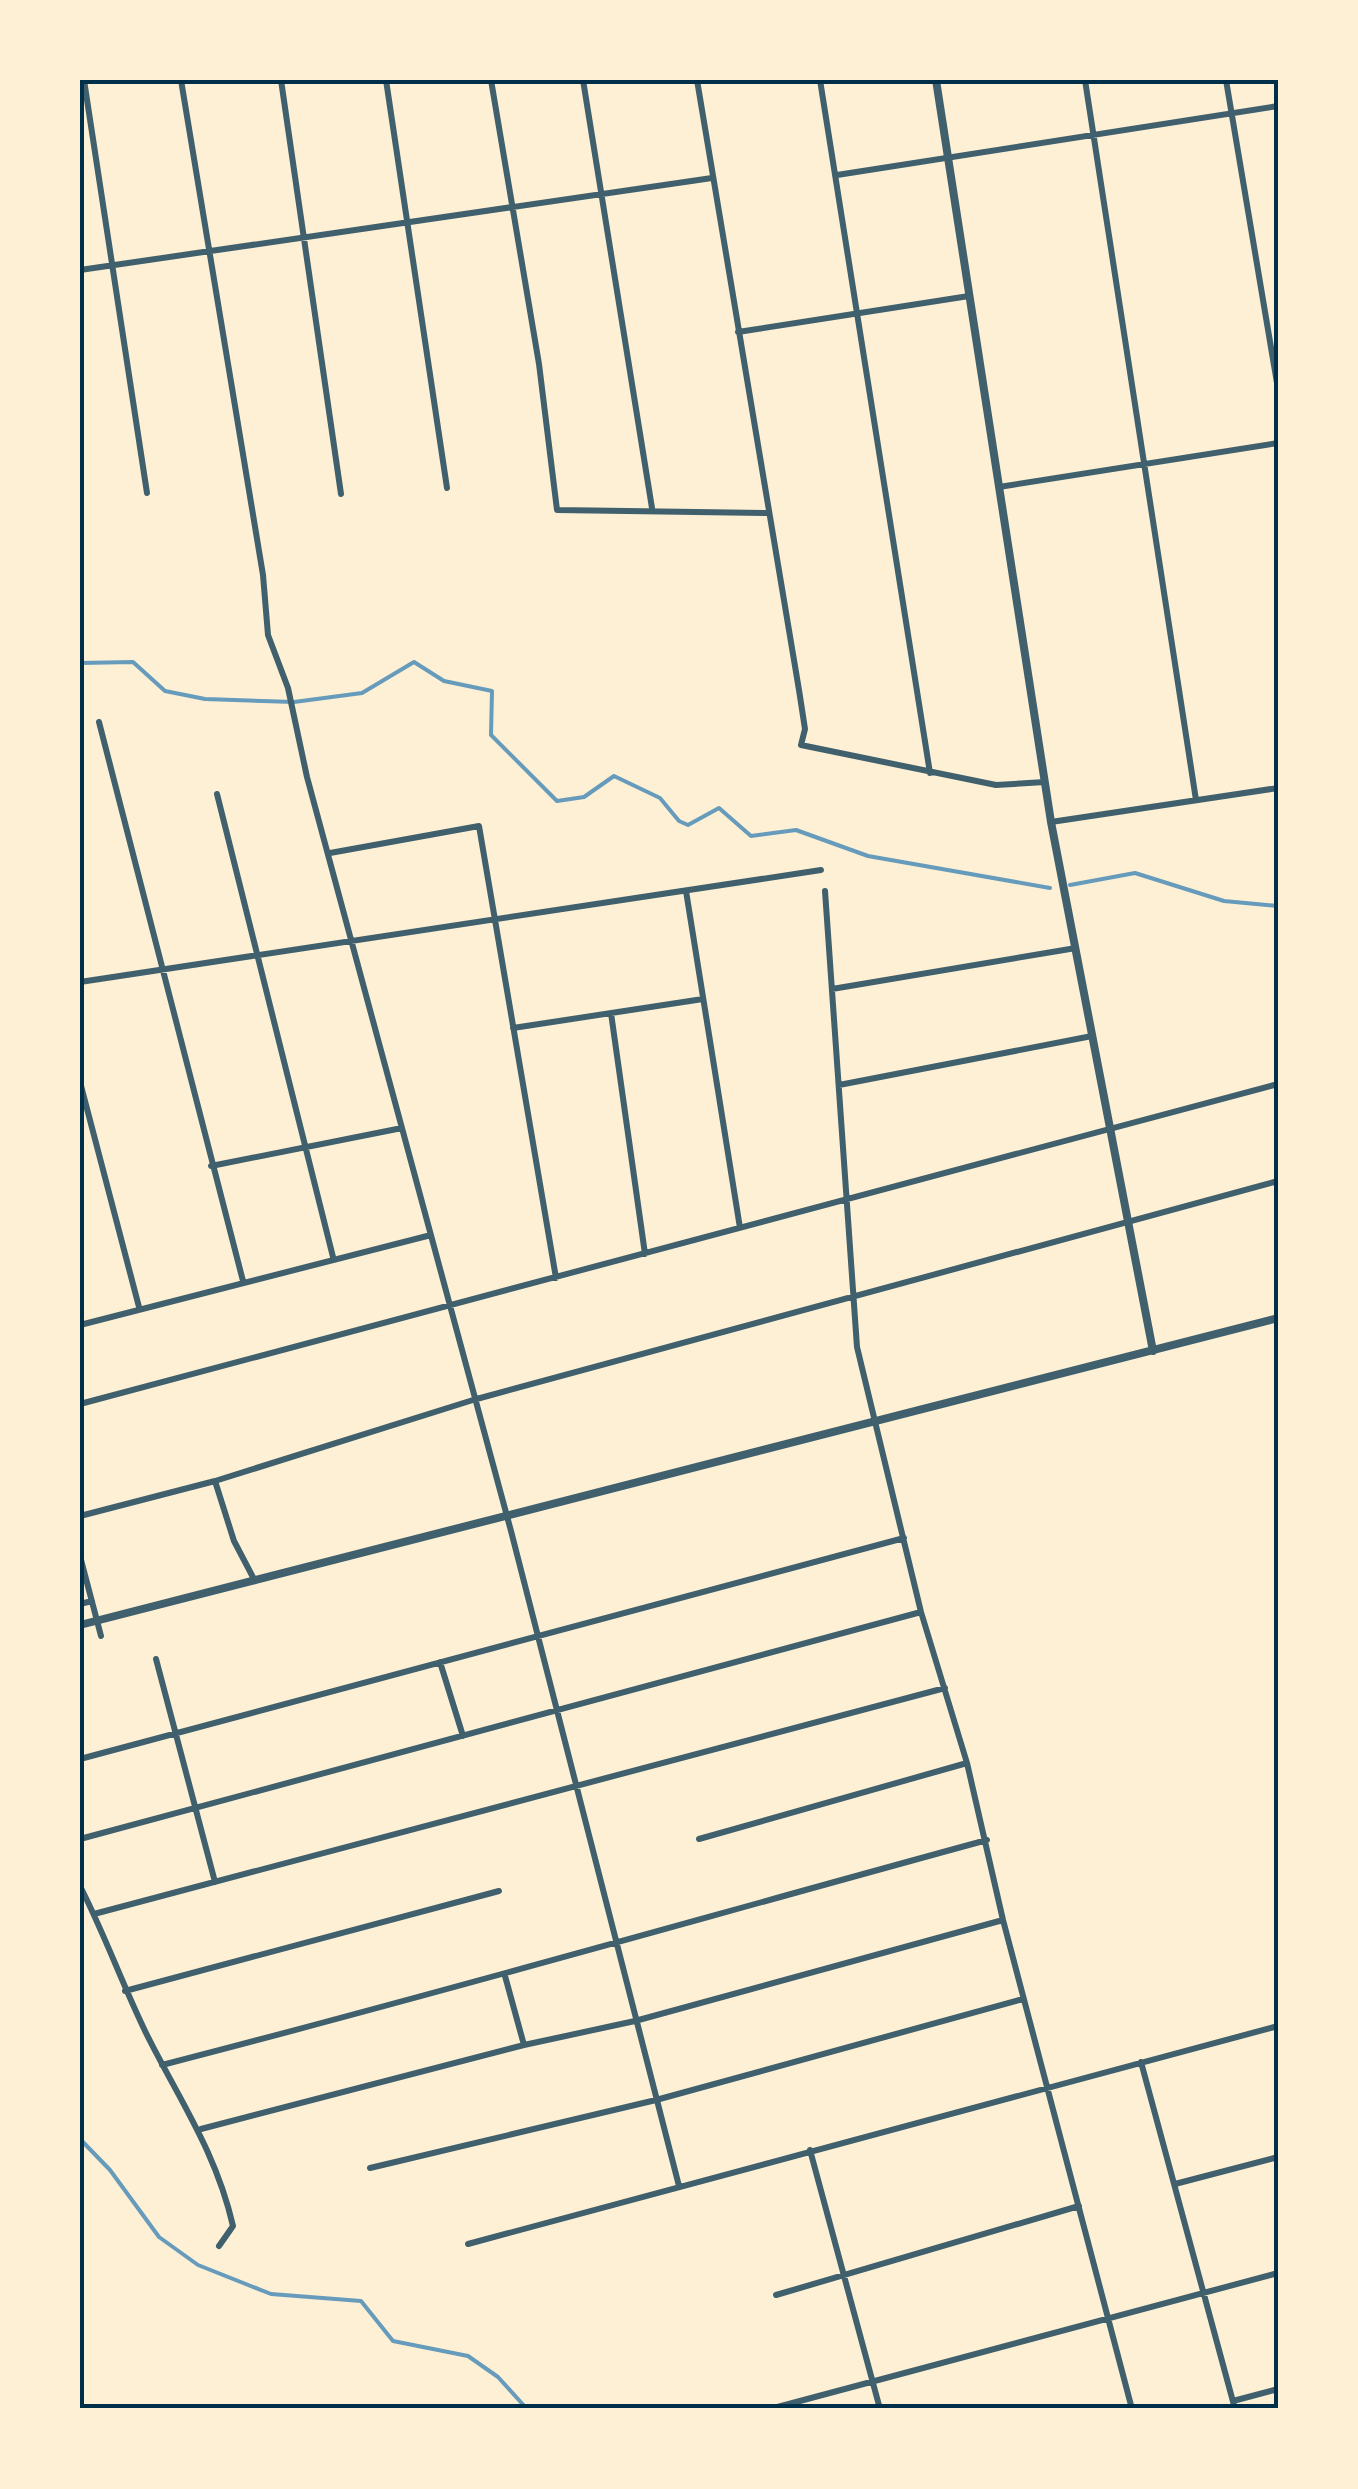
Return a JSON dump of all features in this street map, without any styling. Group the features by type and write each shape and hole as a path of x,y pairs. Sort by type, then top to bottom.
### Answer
{"street":[{"path":"84,80 146,493"},
{"path":"181,80 263,575 268,635 288,688 680,2186"},
{"path":"281,80 341,494"},
{"path":"386,80 447,488"},
{"path":"492,80 539,364 557,510 769,512"},
{"path":"583,80 652,509"},
{"path":"697,80 805,728 801,745 996,785 1045,782"},
{"path":"820,80 930,773"},
{"path":"936,80 1051,822 1153,1352"},
{"path":"1084,80 1196,800"},
{"path":"1226,80 1278,389"},
{"path":"836,175 1278,106"},
{"path":"80,270 712,178"},
{"path":"738,332 970,296"},
{"path":"999,487 1278,442"},
{"path":"99,722 242,1281"},
{"path":"1051,822 1278,788"},
{"path":"217,794 333,1258"},
{"path":"330,854 479,826 556,1278"},
{"path":"80,982 822,870"},
{"path":"686,891 740,1228"},
{"path":"825,891 858,1347 922,1612 968,1763 1023,2000 1132,2409"},
{"path":"832,989 1076,948"},
{"path":"514,1028 703,1000"},
{"path":"612,1013 645,1254"},
{"path":"839,1085 1092,1036"},
{"path":"80,1082 140,1308"},
{"path":"80,1404 1278,1084"},
{"path":"210,1166 402,1128"},
{"path":"80,1516 216,1482 473,1400 1278,1181"},
{"path":"80,1324 430,1235"},
{"path":"80,1626 1278,1318"},
{"path":"216,1482 234,1540 255,1581"},
{"path":"80,1759 904,1538"},
{"path":"80,1556 101,1636"},
{"path":"80,1604 92,1601"},
{"path":"80,1839 922,1612"},
{"path":"156,1658 215,1882"},
{"path":"440,1662 463,1736"},
{"path":"94,1914 945,1688"},
{"path":"699,1840 968,1763"},
{"path":"162,2065 505,1976 616,1941 987,1840"},
{"path":"80,1886 125,1991 200,2129 233,2226 219,2246"},
{"path":"125,1991 499,1891"},
{"path":"200,2129 524,2045 636,2021 1003,1920"},
{"path":"505,1976 524,2045"},
{"path":"370,2168 656,2100 1023,2000"},
{"path":"468,2244 1278,2026"},
{"path":"1141,2062 1234,2405 1278,2389"},
{"path":"810,2150 880,2409"},
{"path":"1175,2184 1278,2157"},
{"path":"776,2296 1079,2206"},
{"path":"770,2409 1278,2273"}],"waterway":[{"path":"80,663 133,662 165,691 205,699 294,702 362,693 414,662 444,681 492,691 491,735 557,801 584,797 614,776 660,798 679,821 688,825 719,808 751,836 796,830 868,856 1050,888"},
{"path":"1070,885 1135,873 1224,901 1278,906"},
{"path":"80,2139 110,2170 159,2237 198,2265 271,2294 361,2301 393,2341 468,2356 498,2377 527,2409"}]}
